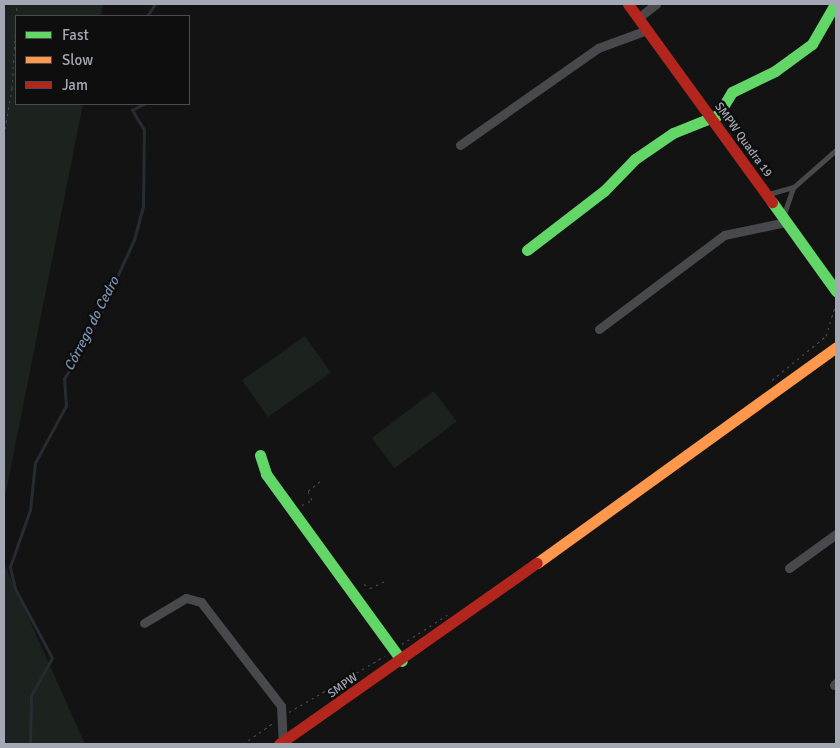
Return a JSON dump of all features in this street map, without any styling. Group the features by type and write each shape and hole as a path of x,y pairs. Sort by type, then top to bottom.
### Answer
{"street":[{"name":"SMPW Quadra 19","path":"628,4 836,292"},
{"path":"638,18 656,4"},
{"path":"527,250 604,190 644,153 678,130 711,118 722,110 732,92 775,71 812,44 835,4"},
{"path":"460,146 598,48 647,30"},
{"path":"599,329 724,235 785,220"},
{"name":"SMPW","path":"284,744 835,348"},
{"path":"260,455 266,463 266,474 402,661"},
{"path":"789,568 836,534"},
{"path":"144,623 186,598 201,602 281,706 284,744"}],"lane":[{"path":"765,193 794,187 836,150"},
{"path":"785,220 794,187"}],"path":[{"path":"4,135 12,88 15,25"},
{"path":"766,388 785,365 826,336 836,304"},
{"path":"293,511 312,500 308,491 323,479"},
{"path":"364,584 370,588 387,580"},
{"path":"244,744 282,716 394,650 452,613"}],"shaded area":[{"path":"4,4 103,4 101,15 15,15 15,105 83,105 4,502"},
{"path":"305,336 331,373 268,417 242,380"},
{"path":"434,391 457,421 395,468 372,438"},
{"path":"4,563 85,744 4,744"}],"waterway":[{"name":"Córrego do Cedro","path":"148,15 155,4"},
{"name":"Córrego do Cedro","path":"30,744 31,696 52,658 15,589 10,567 30,510 35,463 66,406 64,379 95,325 134,240 143,207 144,130 132,110 142,105"}],"traffic: fast":[{"path":"527,250 604,191 635,159 673,133 718,115 732,92 775,71 812,44 835,4"},
{"path":"772,202 836,291"},
{"path":"260,455 266,474 402,661"}],"traffic: slow":[{"path":"537,563 836,347"}],"traffic: jam":[{"path":"628,4 772,202"},
{"path":"279,744 537,563"}]}
